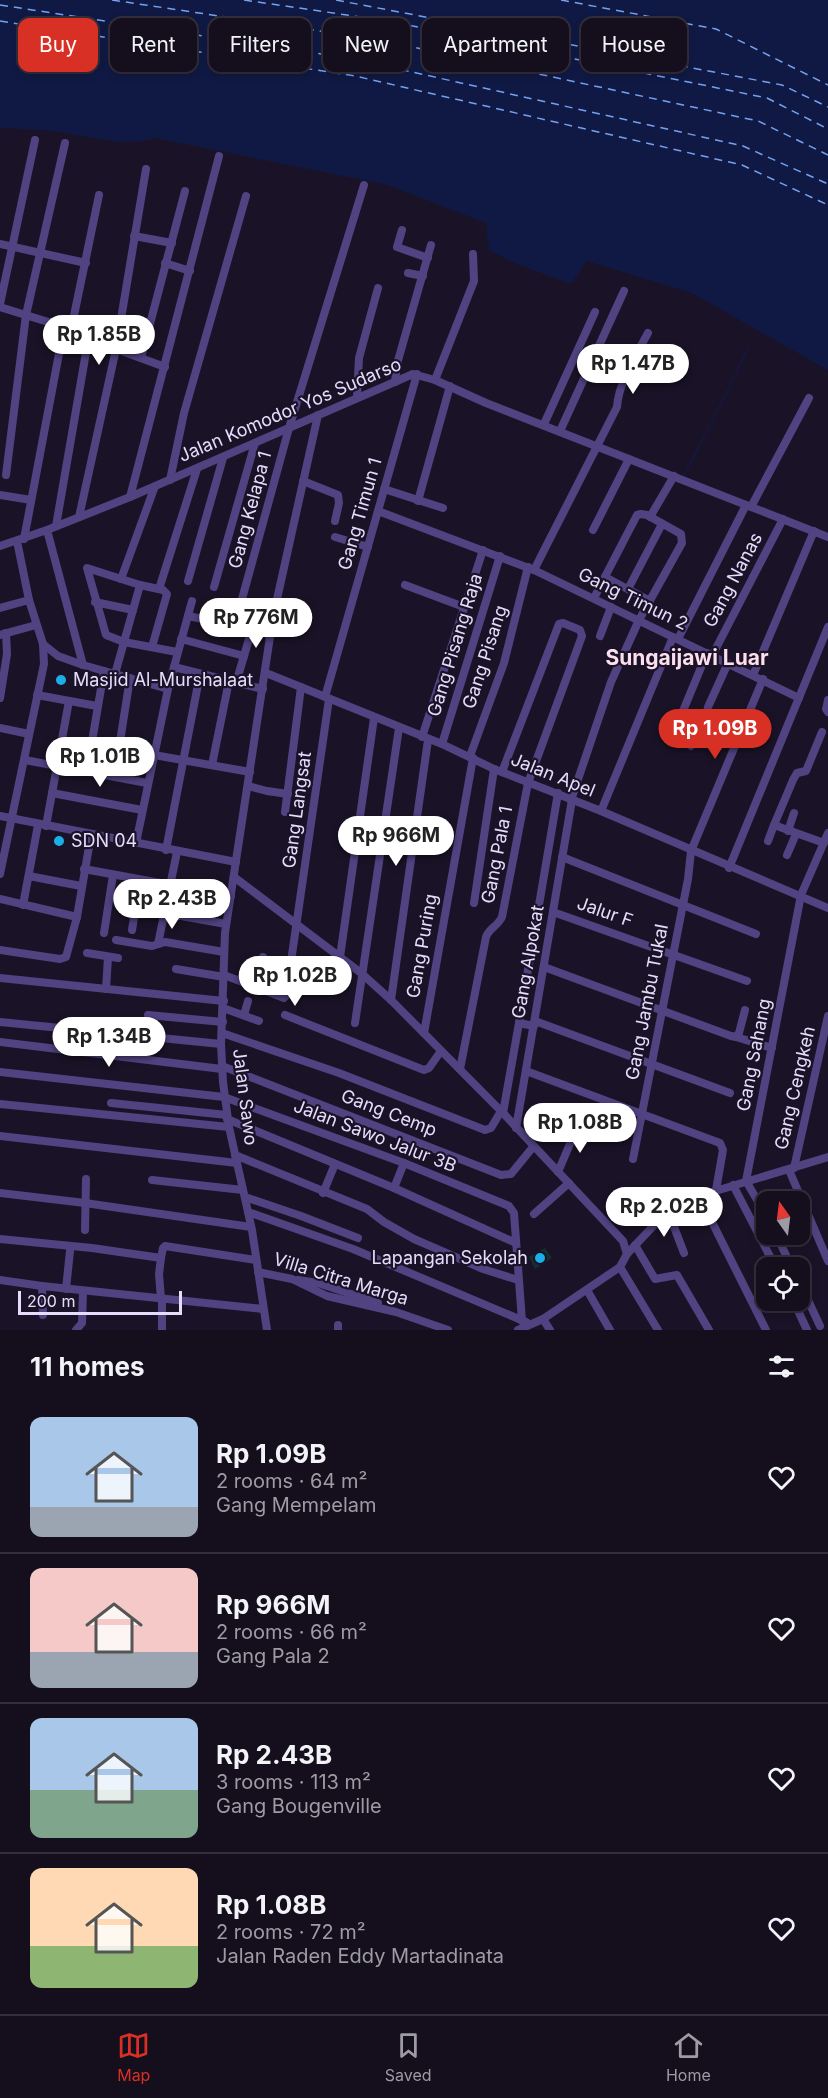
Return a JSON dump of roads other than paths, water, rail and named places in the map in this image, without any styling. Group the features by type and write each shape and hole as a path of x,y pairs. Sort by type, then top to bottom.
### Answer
{"street":[{"path":"35,140 0,306 89,334 165,367"},
{"path":"6,475 26,315 65,143"},
{"path":"130,497 219,156"},
{"path":"79,517 116,346 146,169"},
{"path":"289,428 364,185"},
{"path":"141,358 185,190"},
{"path":"0,872 3,844 12,818 44,664 43,644 29,600 20,540 31,501 68,328 86,263 99,195"},
{"path":"170,480 184,413 246,196"},
{"path":"402,230 397,247 428,258"},
{"path":"134,236 172,243"},
{"path":"0,244 86,263"},
{"path":"395,382 397,364 431,245"},
{"path":"435,380 474,281 472,254"},
{"path":"165,263 190,271"},
{"path":"408,273 423,276"},
{"path":"357,397 359,358 378,288"},
{"path":"560,431 624,291"},
{"path":"544,424 595,312"},
{"name":"Gang Pisang","path":"471,757 504,663 531,568 617,407 617,398 648,333"},
{"path":"56,526 89,334"},
{"name":"Jalan Komodor Yos Sudarso","path":"0,546 130,497 407,375 417,374 828,537"},
{"name":"Gang Timun 1","path":"327,698 417,374"},
{"path":"418,501 450,386"},
{"path":"601,811 675,638 808,398"},
{"name":"Jalan Sawo","path":"267,1330 251,1227 224,1097 221,1044 224,952 226,924 267,669 270,635 318,415"},
{"name":"Gang Kelapa 1","path":"274,613 247,606 242,599 289,428"},
{"path":"214,587 255,443"},
{"path":"188,581 223,458"},
{"path":"593,530 629,459"},
{"path":"159,589 197,469"},
{"path":"650,517 674,476"},
{"path":"303,481 338,495 339,503 335,521"},
{"path":"122,579 155,486"},
{"path":"384,489 443,508"},
{"path":"0,495 31,501"},
{"name":"Gang Timun 2","path":"378,511 531,568 799,698"},
{"path":"594,598 637,515 641,514 662,524 628,589"},
{"name":"Gang Nanas","path":"667,733 673,735 709,654 783,519"},
{"name":"Gang Alpokat","path":"516,1128 572,800 611,682 639,620 682,543 681,534 662,524"},
{"path":"47,530 83,665"},
{"path":"753,675 814,531"},
{"path":"335,537 368,547"},
{"path":"391,999 425,738 483,550"},
{"name":"Gang Pisang Raja","path":"442,744 500,556"},
{"path":"152,647 167,596 165,591 86,569 106,635 124,642 177,652"},
{"path":"605,578 650,601"},
{"path":"115,674 140,585"},
{"path":"405,585 464,607"},
{"path":"0,608 29,600"},
{"path":"136,843 168,689 192,601"},
{"path":"95,602 133,610"},
{"path":"600,636 611,606"},
{"path":"188,616 270,635"},
{"name":"Gang Pala 1","path":"460,1069 486,937 489,930 502,917 528,783 582,636 580,630 563,623 559,626 498,770"},
{"path":"0,698 2,672 7,654 3,634 36,625"},
{"path":"729,868 828,627"},
{"path":"212,765 233,682 252,629"},
{"path":"181,639 244,656"},
{"path":"43,644 58,656 168,689"},
{"path":"44,664 58,656"},
{"path":"712,716 707,713 708,707 728,663"},
{"path":"174,667 263,688"},
{"name":"Jalan Apel","path":"267,669 301,687 442,744 528,783 558,793 729,868 828,908"},
{"path":"87,771 104,671"},
{"path":"166,850 200,674"},
{"path":"119,748 130,678"},
{"name":"Gang Jambu Tukal","path":"633,1159 663,1010 691,851 763,679"},
{"path":"285,812 301,687"},
{"path":"37,695 97,706"},
{"name":"Gang Langsat","path":"258,989 284,998 286,996 298,926 327,698"},
{"path":"828,700 826,709 828,712"},
{"path":"23,905 52,793 69,701"},
{"path":"340,957 374,718"},
{"path":"680,718 700,729 691,746"},
{"path":"0,728 29,734"},
{"path":"355,1023 399,728"},
{"path":"768,841 793,780 797,773 806,771 822,732"},
{"path":"92,744 250,772"},
{"name":"Gang Puring","path":"423,1033 471,757"},
{"path":"25,760 147,783"},
{"path":"474,903 498,770"},
{"path":"248,786 288,794"},
{"path":"52,793 142,810"},
{"path":"222,1033 339,1073 485,1130 491,1128 502,1112 558,793"},
{"path":"787,855 794,813"},
{"path":"0,816 236,862"},
{"path":"774,825 824,843"},
{"name":"Gang Sahang","path":"746,1181 801,896 828,833"},
{"path":"0,950 60,959 66,957 77,917 91,835"},
{"path":"159,944 177,852"},
{"path":"562,857 756,934"},
{"path":"84,868 231,896"},
{"path":"104,933 113,875"},
{"path":"29,876 81,886"},
{"path":"234,876 391,999 624,1241 627,1254"},
{"path":"132,930 140,880"},
{"path":"0,899 77,917"},
{"name":"Jalur F","path":"553,912 747,981"},
{"path":"164,913 226,924"},
{"path":"116,940 149,946 165,942 224,952"},
{"path":"87,953 118,958"},
{"path":"106,989 108,957"},
{"path":"176,969 224,976 258,989 263,957"},
{"path":"544,967 772,1048"},
{"path":"0,978 106,989 223,1005 259,1021"},
{"path":"244,1015 248,1001"},
{"path":"736,1036 739,1033 745,1010"},
{"path":"148,1015 222,1022"},
{"path":"285,1015 424,1070 429,1068 441,1051"},
{"name":"Gang Cengkeh","path":"791,1169 828,1016"},
{"path":"0,1022 221,1044"},
{"path":"519,1023 534,1024 730,1093"},
{"name":"Gang Cemp","path":"0,1042 222,1067 501,1175 511,1174 534,1147"},
{"path":"526,1071 720,1143 723,1147 716,1190"},
{"name":"Jalan Sawo Jalur 3B","path":"0,1072 224,1097 404,1163 512,1208 516,1243"},
{"path":"111,1103 228,1120 394,1188 516,1243 518,1280 526,1322"},
{"path":"0,1104 228,1120"},
{"path":"558,1172 578,1125"},
{"path":"0,1136 236,1159 367,1209 384,1222 414,1239 463,1261 518,1280"},
{"path":"248,1212 352,1249 526,1322 543,1319 620,1267 627,1254 657,1222 699,1196 827,1160"},
{"path":"394,1188 404,1163"},
{"path":"324,1193 335,1164"},
{"path":"791,1169 828,1261"},
{"path":"85,1230 86,1179"},
{"path":"152,1180 244,1193 358,1238"},
{"path":"746,1181 756,1198"},
{"path":"534,1214 568,1183"},
{"path":"733,1185 770,1257"},
{"path":"0,1193 251,1227"},
{"path":"699,1196 766,1330"},
{"path":"669,1214 684,1253"},
{"path":"0,1239 92,1248 161,1258"},
{"path":"635,1245 655,1279 677,1275 709,1330"},
{"path":"162,1330 159,1274 165,1246 256,1260"},
{"path":"66,1289 70,1251"},
{"path":"620,1267 658,1330"},
{"name":"Villa Citra Marga","path":"258,1272 292,1279 448,1330"},
{"path":"0,1280 83,1291 263,1309"},
{"path":"42,1286 43,1315"},
{"path":"587,1290 610,1330"},
{"path":"76,1330 82,1323 83,1291"},
{"path":"810,1304 820,1326"},
{"path":"798,1311 807,1330"},
{"path":"543,1319 550,1330"},
{"path":"518,1330 526,1322"}],"water":[{"path":"0,0 828,0 828,370 692,293 587,261 571,284 514,263 489,250 486,223 388,185 155,138 129,142 52,131 0,128"}],"waterway":[{"path":"684,476 748,347"}],"place":[{"name":"Masjid Al-Murshalaat","path":"61,680"},
{"name":"SDN 04","path":"59,841"},
{"name":"Lapangan Sekolah","path":"540,1258"}],"district":[{"name":"Sungaijawi Luar","path":"687,658"}]}
